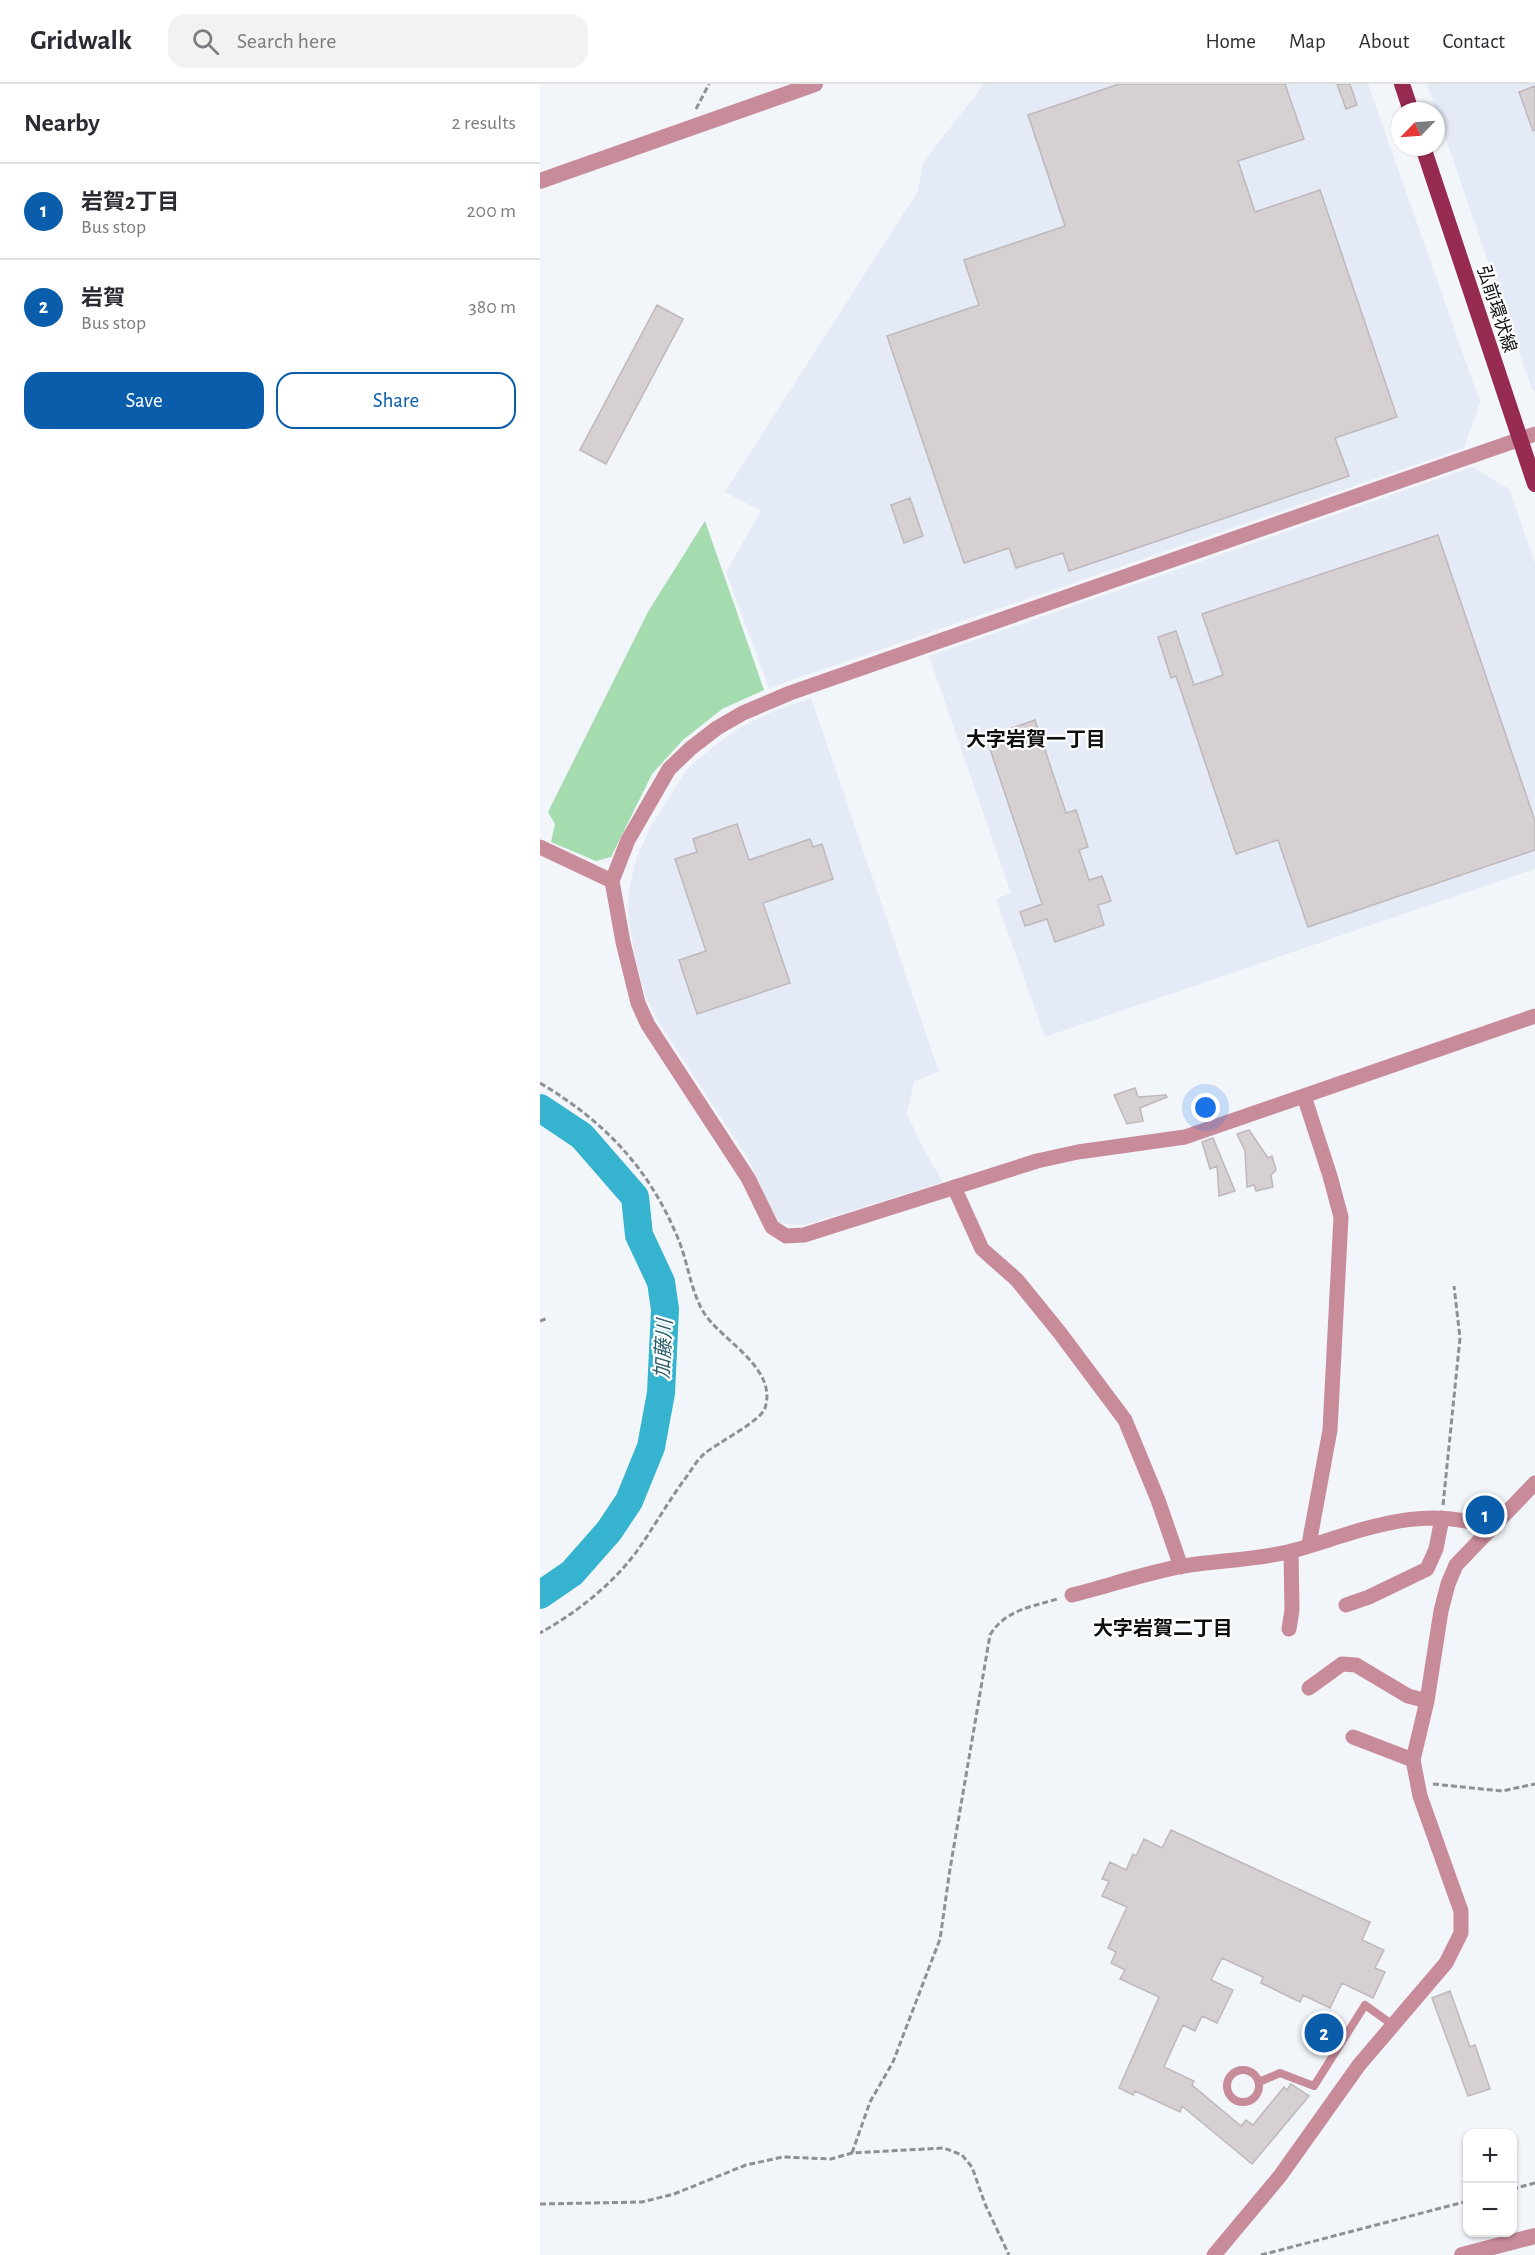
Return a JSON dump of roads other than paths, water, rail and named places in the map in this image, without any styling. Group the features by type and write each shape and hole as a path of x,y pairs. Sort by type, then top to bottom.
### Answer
{"main road":[{"path":"1402,84 1408,102"},
{"name":"弘前環状線","path":"1426,156 1527,437 1535,484"}],"street":[{"path":"540,181 815,84"},
{"path":"1527,437 790,693 743,713 717,728 669,769 628,840 612,881 623,942 638,1003 648,1024 748,1178 772,1227 786,1236 804,1235 1047,1159 1078,1152 1185,1137 1535,1016"},
{"path":"540,847 612,881"},
{"path":"1304,1096 1341,1217 1330,1430 1309,1545"},
{"path":"954,1187 982,1249 1017,1280 1125,1420 1158,1500 1181,1567"},
{"path":"1214,2255 1280,2176 1359,2064 1446,1963 1461,1933 1461,1911 1416,1783 1413,1760 1427,1701 1441,1611 1456,1565 1535,1482"},
{"path":"1346,1605 1369,1597 1427,1569 1436,1549 1442,1518"},
{"path":"1072,1595 1181,1567 1291,1551 1367,1527 1400,1520 1442,1518 1471,1520 1492,1528"},
{"path":"1289,1629 1292,1610 1291,1551"},
{"path":"1309,1688 1342,1664 1356,1665 1408,1696 1427,1701"},
{"path":"1353,1737 1413,1760"},
{"path":"1462,2255 1535,2236"}],"lane":[{"path":"1260,2082 1280,2073 1314,2086 1365,2005 1393,2025"},
{"path":"1244,2069 1254,2073 1260,2082 1258,2093 1246,2102 1235,2100 1228,2093 1229,2077 1238,2070 1244,2069"}],"waterway":[{"name":"加藤川","path":"540,1108 582,1136 635,1197 639,1235 661,1282 665,1309 661,1393 651,1447 629,1501 609,1531 572,1573 540,1595"}],"place":[{"name":"岩賀2丁目","path":"1485,1515"},
{"name":"岩賀","path":"1324,2033"}],"district":[{"name":"大字岩賀一丁目","path":"1036,739"},
{"name":"大字岩賀二丁目","path":"1163,1628"}]}
